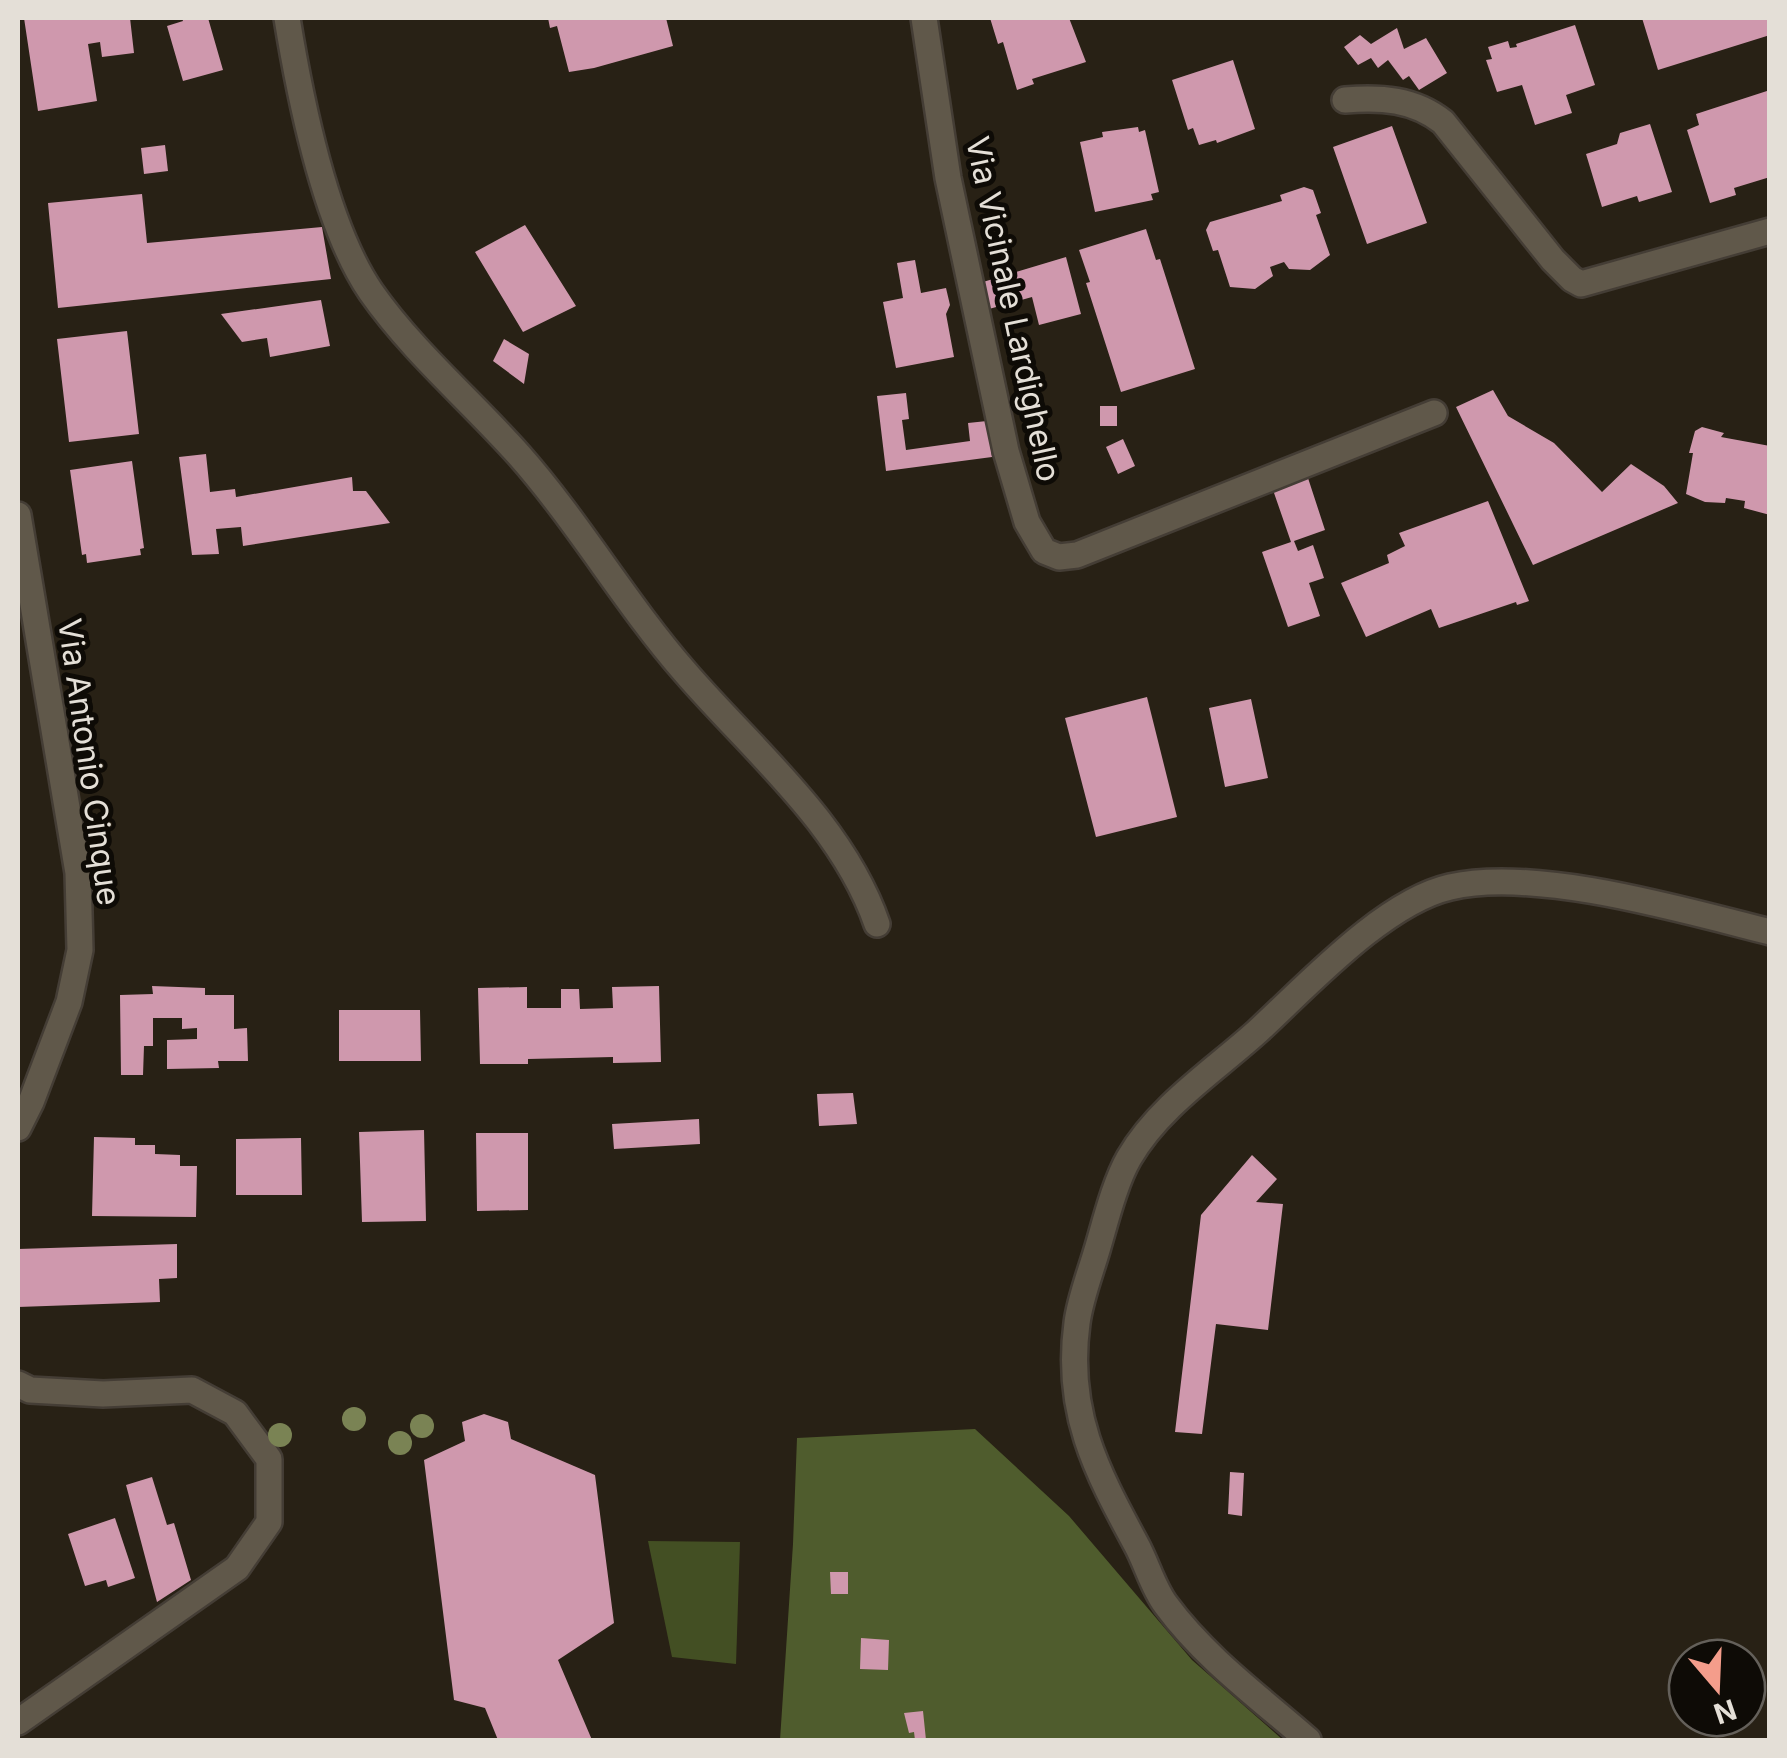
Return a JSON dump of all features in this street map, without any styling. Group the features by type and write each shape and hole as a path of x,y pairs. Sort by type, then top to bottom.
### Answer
{"street":[{"path":"287,18 323,177 342,239 370,291 404,333 520,456 684,671 765,758 834,842 877,924"},
{"name":"Via Vicinale Lardighello","path":"924,18 948,178 1006,451 1027,522 1044,551 1059,557 1077,554 1434,413"},
{"path":"1346,100 1397,100 1429,110 1443,122 1554,260 1581,284 1770,231"},
{"name":"Via Antonio Cinque","path":"18,515 78,874 80,950 70,1002 18,1128"},
{"path":"1308,1740 1206,1650 1164,1603 1095,1467 1076,1407 1076,1323 1128,1158 1165,1112 1370,930 1446,887 1475,882 1604,892 1770,932"},
{"path":"18,1384 30,1390 103,1394 192,1390 235,1413 270,1460 269,1522 238,1568 18,1722"}],"green space":[{"path":"975,1429 1069,1516 1192,1660 1283,1740 780,1740 797,1438"},
{"path":"648,1541 740,1542 736,1664 672,1657"}],"building":[{"path":"24,18 130,18 134,53 102,57 100,42 88,44 97,101 38,111"},
{"path":"182,18 208,18 223,70 183,81 167,26 183,21"},
{"path":"548,18 666,18 673,46 569,72 557,26 550,28"},
{"path":"990,18 1069,18 1086,62 1032,79 1034,84 1017,90 1003,42 998,44"},
{"path":"1642,18 1770,18 1770,35 1658,70"},
{"path":"1575,25 1595,85 1566,95 1572,113 1535,125 1522,85 1497,92 1486,60 1492,59 1488,47 1508,41 1510,48 1517,47 1516,44"},
{"path":"1397,28 1404,49 1426,38 1447,73 1419,90 1409,76 1403,80 1388,60 1378,68 1371,58 1358,65 1344,47 1360,35 1371,44"},
{"path":"1233,60 1255,129 1217,143 1216,140 1199,145 1193,128 1188,130 1172,80"},
{"path":"1770,90 1770,177 1734,188 1736,195 1710,203 1687,130 1699,125 1696,114"},
{"path":"1650,124 1672,192 1639,202 1637,196 1602,207 1586,154 1617,144 1620,133"},
{"path":"1392,126 1427,223 1367,244 1333,147"},
{"path":"1138,127 1139,132 1145,130 1159,192 1151,194 1153,200 1095,212 1080,142 1103,137 1102,132"},
{"path":"165,145 168,171 144,174 141,148"},
{"path":"1304,187 1313,190 1321,213 1316,215 1330,255 1310,270 1289,269 1284,262 1270,267 1273,276 1255,289 1230,287 1218,250 1213,251 1206,230 1210,222 1282,201 1280,195"},
{"path":"142,194 147,243 322,227 331,279 58,308 48,203"},
{"path":"525,225 576,306 523,332 475,252"},
{"path":"1146,229 1156,260 1160,259 1195,369 1121,392 1079,250"},
{"path":"1066,257 1081,314 1039,325 1032,297 989,309 983,282"},
{"path":"915,260 921,293 946,288 954,357 896,368 883,302 903,298 897,263"},
{"path":"321,300 330,346 270,357 267,338 242,342 221,314"},
{"path":"127,331 139,434 69,442 57,339"},
{"path":"504,339 529,354 524,384 493,361"},
{"path":"1493,390 1508,416 1554,443 1602,492 1631,464 1664,486 1678,503 1533,565 1456,407"},
{"path":"906,393 909,419 902,420 906,450 970,441 968,423 987,421 992,457 886,471 877,396"},
{"path":"1100,406 1117,406 1117,426 1100,426"},
{"path":"1702,427 1724,433 1721,437 1770,446 1770,515 1744,508 1745,501 1726,498 1725,503 1705,502 1686,494 1693,453 1689,453 1695,431"},
{"path":"1123,439 1135,466 1118,474 1106,447"},
{"path":"206,454 210,492 235,489 236,497 352,477 353,491 366,491 390,523 243,546 241,527 216,529 219,554 192,555 179,457"},
{"path":"132,461 144,548 140,549 141,555 87,563 86,554 82,555 70,470"},
{"path":"1308,478 1325,530 1294,541 1298,551 1313,545 1324,578 1309,583 1320,616 1288,627 1262,552 1291,542 1273,490"},
{"path":"1488,501 1529,601 1439,628 1431,609 1366,637 1341,583 1389,563 1387,555 1405,546 1399,533"},
{"path":"1147,697 1177,817 1096,837 1065,718"},
{"path":"1251,699 1268,778 1225,787 1209,708"},
{"path":"152,986 205,988 205,995 234,995 234,1029 247,1028 248,1061 218,1061 219,1068 167,1069 167,1040 197,1039 197,1028 182,1029 182,1018 153,1018 153,1046 144,1046 143,1075 121,1075 120,995 153,994"},
{"path":"659,986 661,1062 613,1063 613,1057 480,1064 478,988 527,987 527,1008 561,1008 561,989 579,989 580,1009 613,1008 612,987"},
{"path":"339,1010 420,1010 421,1061 339,1061"},
{"path":"853,1093 857,1124 819,1126 817,1094"},
{"path":"699,1119 700,1144 614,1149 612,1124"},
{"path":"424,1130 426,1221 362,1222 359,1132"},
{"path":"476,1133 528,1133 528,1210 477,1211"},
{"path":"94,1137 135,1138 135,1145 155,1145 155,1154 180,1155 180,1166 197,1166 196,1217 92,1216"},
{"path":"301,1138 302,1195 236,1195 236,1139"},
{"path":"1252,1155 1277,1179 1256,1202 1283,1204 1268,1330 1216,1324 1202,1434 1175,1432 1201,1215"},
{"path":"177,1244 177,1278 159,1279 160,1302 18,1307 18,1249"},
{"path":"484,1414 508,1422 511,1439 595,1475 614,1623 558,1660 592,1740 498,1740 485,1708 454,1700 424,1460 465,1441 462,1422"},
{"path":"1230,1472 1244,1473 1242,1516 1228,1514"},
{"path":"152,1477 167,1525 174,1523 191,1580 157,1602 126,1485"},
{"path":"115,1518 135,1578 108,1587 106,1580 85,1586 68,1534"},
{"path":"830,1572 848,1572 848,1594 831,1594"},
{"path":"861,1638 889,1640 888,1670 860,1669"},
{"path":"923,1711 926,1740 915,1740 904,1713"}]}
